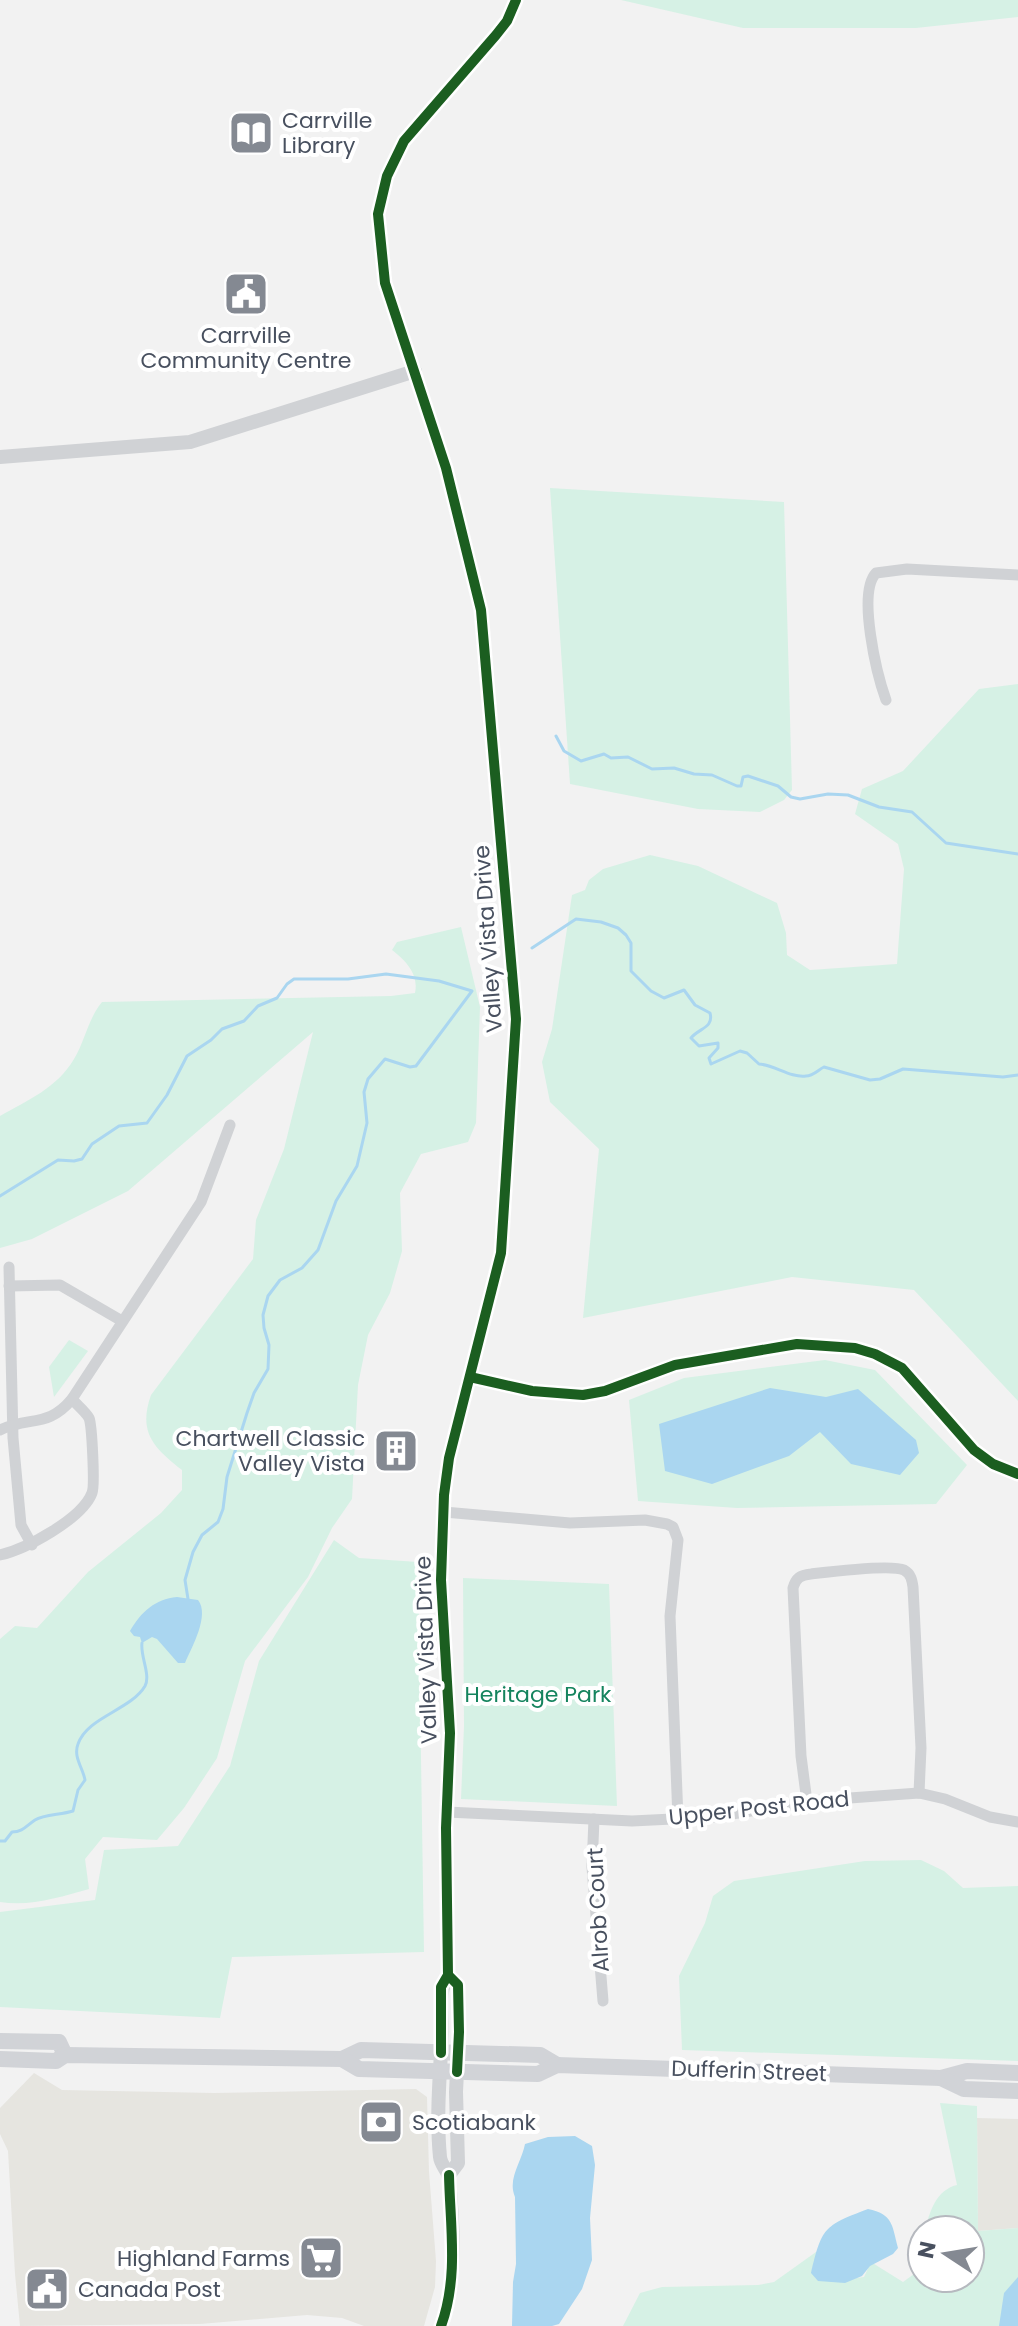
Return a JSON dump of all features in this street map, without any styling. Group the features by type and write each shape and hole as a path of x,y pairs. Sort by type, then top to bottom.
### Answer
{"main road":[{"name":"Dufferin Street","path":"0,2041 59,2042 65,2055"},
{"name":"Dufferin Street","path":"0,2059 56,2061 65,2055 342,2059 361,2050 540,2055 557,2065"},
{"name":"Dufferin Street","path":"342,2059 359,2069 538,2074 557,2065 941,2078 967,2071 1018,2073"},
{"name":"Dufferin Street","path":"941,2078 964,2089 1018,2091"}],"street":[{"name":"Valley Vista Drive","path":"448,1975 458,1985 458,2163 449,2175 441,2162 439,2071 441,1987 448,1975 450,1733 441,1580 444,1512 449,1458 503,1244 516,1019 481,610 446,468 385,283 378,214 387,176 404,141 496,35 507,21 516,0"},
{"path":"0,457 190,442 415,371"},
{"path":"886,700 874,663 868,595 869,582 876,573 907,569 1018,575"},
{"path":"0,1430 13,1423 48,1419 61,1413 72,1399 201,1202 230,1125"},
{"path":"9,1267 13,1423 21,1525 32,1545"},
{"path":"9,1286 60,1285 122,1321"},
{"path":"470,1377 532,1391 583,1395 605,1391 675,1365 797,1344 855,1348 902,1368 974,1450 993,1464 1018,1474"},
{"path":"0,1555 32,1545 81,1510 94,1488 89,1418 72,1399"},
{"path":"0,1418 13,1423"},
{"path":"444,1512 570,1523 645,1520 673,1527 678,1540 670,1616 678,1819"},
{"path":"807,1802 801,1756 793,1588 801,1575 811,1574 890,1568 909,1575 913,1587 921,1748 919,1793"},
{"name":"Upper Post Road","path":"447,1812 594,1819 678,1819 722,1816 807,1802 919,1793 945,1799 990,1817 1018,1822"},
{"name":"Alrob Court","path":"594,1819 592,1867 603,2001"},
{"path":"441,2326 452,2278 449,2175"}],"shaded area":[{"path":"34,2073 62,2090 214,2093 416,2089 427,2097 436,2261 435,2287 424,2326 364,2326 342,2318 307,2315 200,2324 20,2326 8,2151 0,2134 0,2108"},
{"path":"977,2118 1018,2119 1018,2228 986,2230 986,2214 978,2214"}],"green space":[{"path":"621,0 1018,0 1018,17 916,28 743,28"},
{"path":"550,488 784,502 792,790 784,800 760,812 698,809 570,784"},
{"path":"1018,684 1018,1401 914,1290 792,1277 583,1318 599,1149 550,1102 542,1062 552,1029 572,895 585,890 589,880 603,869 650,855 698,866 777,903 786,933 787,955 810,970 897,964 904,869 898,844 855,814 862,789 903,771 979,689"},
{"path":"461,927 480,1007 476,1123 468,1142 421,1154 400,1193 402,1251 390,1293 368,1335 358,1385 352,1499 332,1528 308,1577 245,1661 217,1758 184,1808 157,1840 103,1837 85,1859 89,1889 34,1902 0,1902 0,1639 15,1626 37,1628 88,1572 161,1513 182,1490 182,1470 156,1446 147,1429 147,1408 151,1395 253,1259 256,1220 284,1149 313,1032 128,1191 32,1239 0,1248 0,1116 59,1078 78,1052 102,1002 415,993 413,974 392,950 397,942"},
{"path":"69,1340 88,1351 54,1397 49,1367"},
{"path":"825,1360 875,1370 967,1465 936,1504 737,1508 638,1501 629,1400 684,1378"},
{"path":"334,1540 359,1558 418,1562 424,1952 232,1957 220,2018 0,2007 0,1912 95,1900 104,1850 178,1846 230,1766 259,1661"},
{"name":"Heritage Park","path":"463,1578 609,1584 617,1806 461,1799"},
{"path":"921,1860 944,1871 963,1888 1018,1886 1018,2061 682,2050 679,1976 705,1923 713,1896 734,1881 865,1861"},
{"path":"940,2103 977,2106 978,2214 930,2214 939,2196 957,2185"},
{"path":"1018,2228 1018,2326 623,2326 640,2293 662,2287 774,2282 816,2252 815,2278 834,2281 864,2277 871,2262 903,2282 906,2280 906,2294 986,2294 986,2230"}],"water":[{"path":"770,1388 826,1397 858,1389 916,1440 919,1453 900,1475 851,1464 820,1432 789,1456 712,1484 665,1471 659,1424"},
{"path":"177,1597 198,1600 202,1614 199,1631 185,1663 178,1663 157,1639 152,1637 142,1643 140,1637 130,1631 149,1608 162,1600"},
{"path":"575,2136 592,2146 595,2165 590,2218 592,2260 582,2289 559,2324 512,2326 516,2264 513,2184 516,2170 525,2144 548,2137"},
{"path":"868,2209 887,2217 898,2248 870,2266 862,2276 845,2283 818,2281 811,2273 822,2237 833,2225"},
{"path":"1018,2277 1018,2326 999,2326 1004,2293"}],"waterway":[{"path":"556,736 564,751 581,761 604,754 611,758 628,757 652,769 674,768 712,775 737,786 741,786 743,777 748,776 778,786 791,797 800,799 828,794 848,795 879,807 912,812 946,843 1018,854"},
{"path":"532,948 576,919 618,928 631,943 631,971 651,991 664,998 684,990 695,1005 710,1013 708,1025 691,1038 699,1046 718,1043 718,1048 709,1058 711,1064 740,1051 759,1064 800,1076 811,1075 824,1067 870,1080 903,1069 1003,1077 1018,1075"},
{"path":"0,1196 58,1160 82,1159 92,1144 119,1126 147,1123 167,1095 187,1056 222,1029 244,1021 258,1006 277,998 294,979 348,979 386,974 439,981 472,991 416,1066 385,1059 368,1079 364,1092 367,1123 357,1166 336,1201 318,1250 302,1268 280,1280 268,1296 263,1315 269,1345 268,1369 247,1413 227,1477 218,1522 202,1535 193,1552 185,1580 188,1599"},
{"path":"0,1841 5,1841 12,1832 22,1830 39,1818 73,1811 78,1790 85,1780 77,1758 78,1744 90,1727 130,1701 145,1686 147,1676 142,1643"}],"cycle path":[{"path":"441,2053 441,1987 448,1975 446,1828 450,1733 441,1580 444,1495 449,1458 501,1253 516,1019 481,610 446,468 385,283 378,214 387,176 404,141 496,35 507,21 516,0"},
{"path":"470,1377 532,1391 583,1395 605,1391 675,1365 797,1344 855,1348 902,1368 974,1450 993,1464 1018,1474"},
{"path":"448,1975 458,1985 457,2072"},
{"path":"441,2326 452,2270 449,2175"}],"place":[{"name":"Carrville Library","path":"251,133"},
{"name":"Carrville Community Centre","path":"246,294"},
{"name":"Chartwell Classic Valley Vista","path":"396,1451"},
{"name":"Scotiabank","path":"381,2122"},
{"name":"Highland Farms","path":"321,2258"},
{"name":"Canada Post","path":"47,2289"}]}
